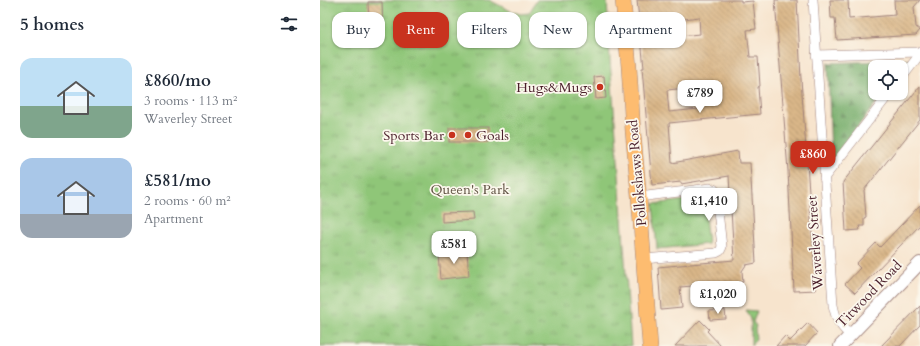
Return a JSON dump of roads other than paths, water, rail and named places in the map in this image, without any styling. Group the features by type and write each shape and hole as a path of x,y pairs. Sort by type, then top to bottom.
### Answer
{"main road":[{"name":"Pollokshaws Road","path":"623,0 650,346"}],"street":[{"name":"Waverley Street","path":"813,0 833,305 838,322 850,335"},
{"path":"816,55 920,53"},
{"path":"908,69 920,53"},
{"path":"824,178 885,100"},
{"path":"639,197 710,188 714,189 716,193 722,247 720,251 716,253 643,259"},
{"name":"Titwood Road","path":"840,346 920,263"}],"place":[{"name":"Hugs&Mugs","path":"600,87"},
{"name":"Sports Bar","path":"452,135"},
{"name":"Goals","path":"468,135"}],"park label":[{"name":"Queen's Park","path":"470,189"}]}
